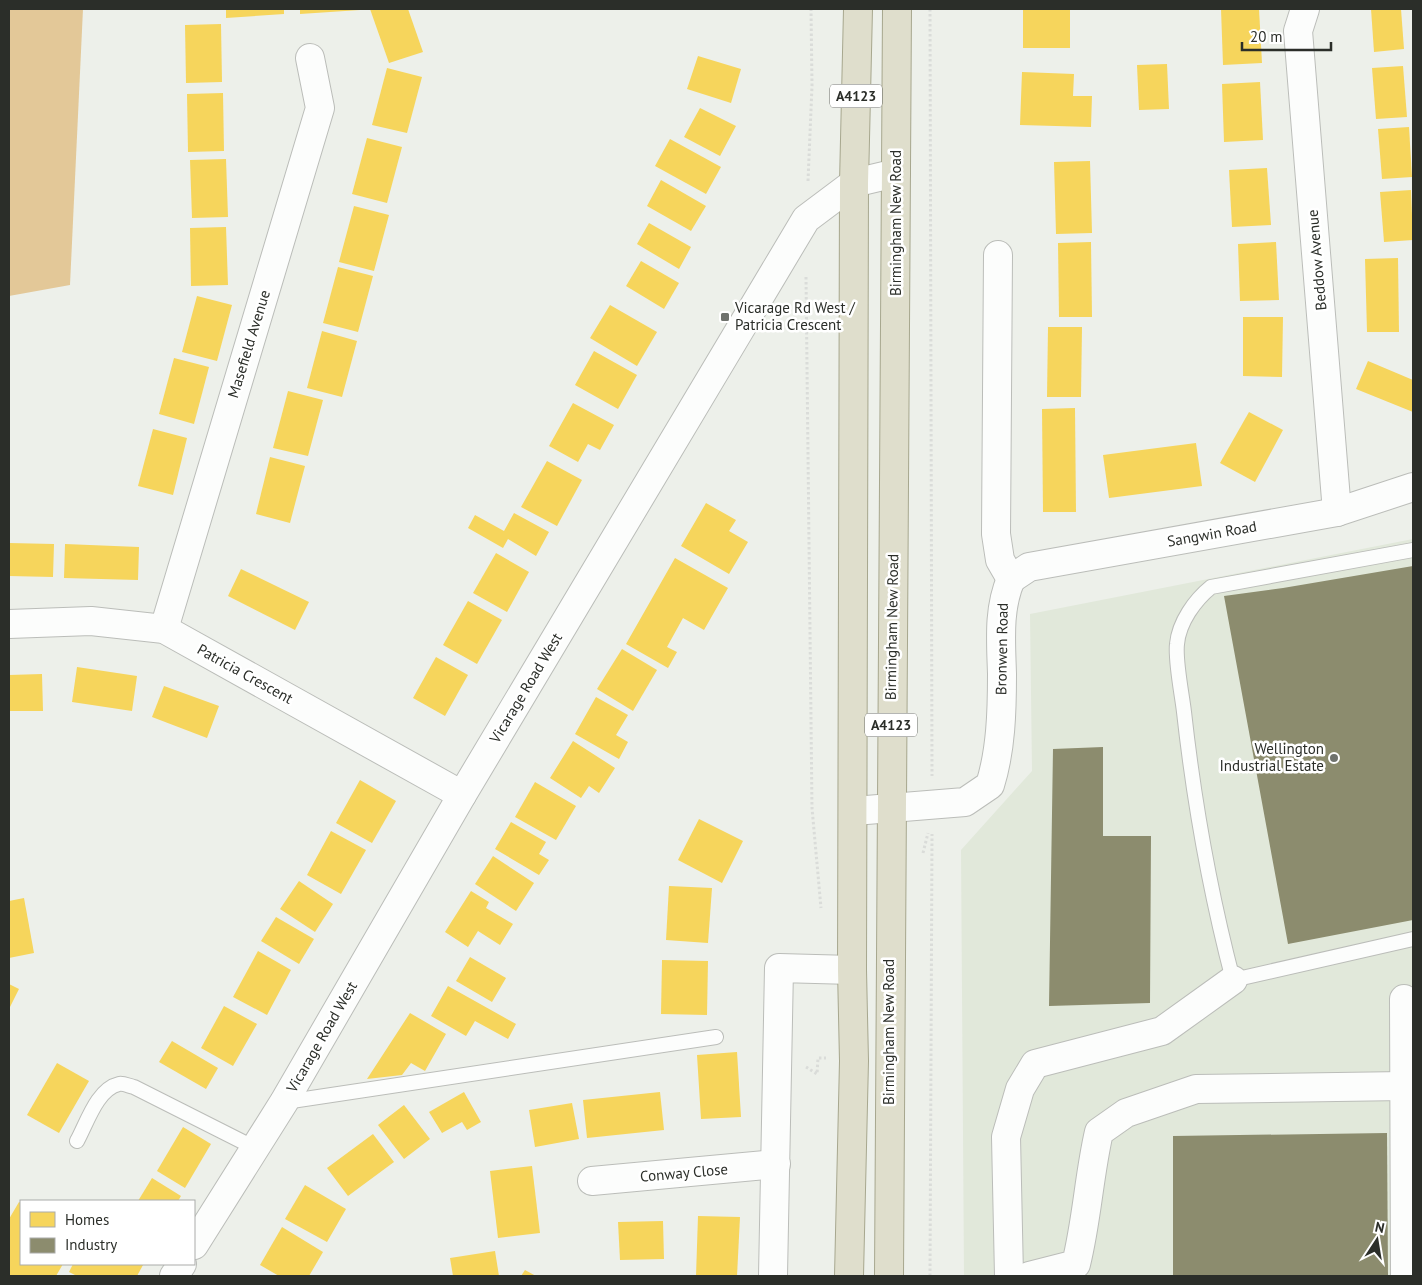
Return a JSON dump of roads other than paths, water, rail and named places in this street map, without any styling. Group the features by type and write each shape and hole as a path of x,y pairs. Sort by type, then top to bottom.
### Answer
{"highway":[{"name":"A4123","path":"849,1276 854,1061 852,970 854,811 854,183 858,9"},
{"name":"Birmingham New Road","path":"889,1276 890,809 897,9"}],"street":[{"name":"Beddow Avenue","path":"1305,9 1298,31 1337,512"},
{"name":"Masefield Avenue","path":"164,629 320,108 310,58"},
{"name":"Vicarage Road West","path":"195,1243 284,1102 462,795 806,219 854,183 896,173"},
{"path":"998,255 996,534 1000,560 1011,578"},
{"name":"Sangwin Road","path":"1011,578 1029,567 1337,512 1413,487"},
{"name":"Bronwen Road","path":"854,811 965,802 990,785 998,761 1002,690 1001,618 1004,595 1011,578"},
{"name":"Patricia Crescent","path":"9,624 90,621 164,629 462,795"},
{"path":"773,1276 779,968 852,970"},
{"path":"1009,1276 1006,1136 1020,1089 1035,1064 1162,1031 1233,980"},
{"path":"1404,999 1405,1276"},
{"path":"1030,1276 1076,1264 1083,1237 1092,1162 1100,1132 1126,1113 1196,1089 1404,1086"},
{"name":"Conway Close","path":"592,1181 776,1164"},
{"path":"174,1276 181,1265"}],"lane":[{"path":"1413,550 1212,587 1198,598 1185,620 1177,644 1190,773 1216,914 1233,980 1413,939"},
{"path":"284,1102 716,1036"},
{"path":"77,1140 101,1096 109,1088 120,1084 134,1087 255,1148"}],"place":[{"name":"Vicarage Rd West / Patricia Crescent","path":"725,317"},
{"name":"Wellington Industrial Estate","path":"1334,758"}]}
